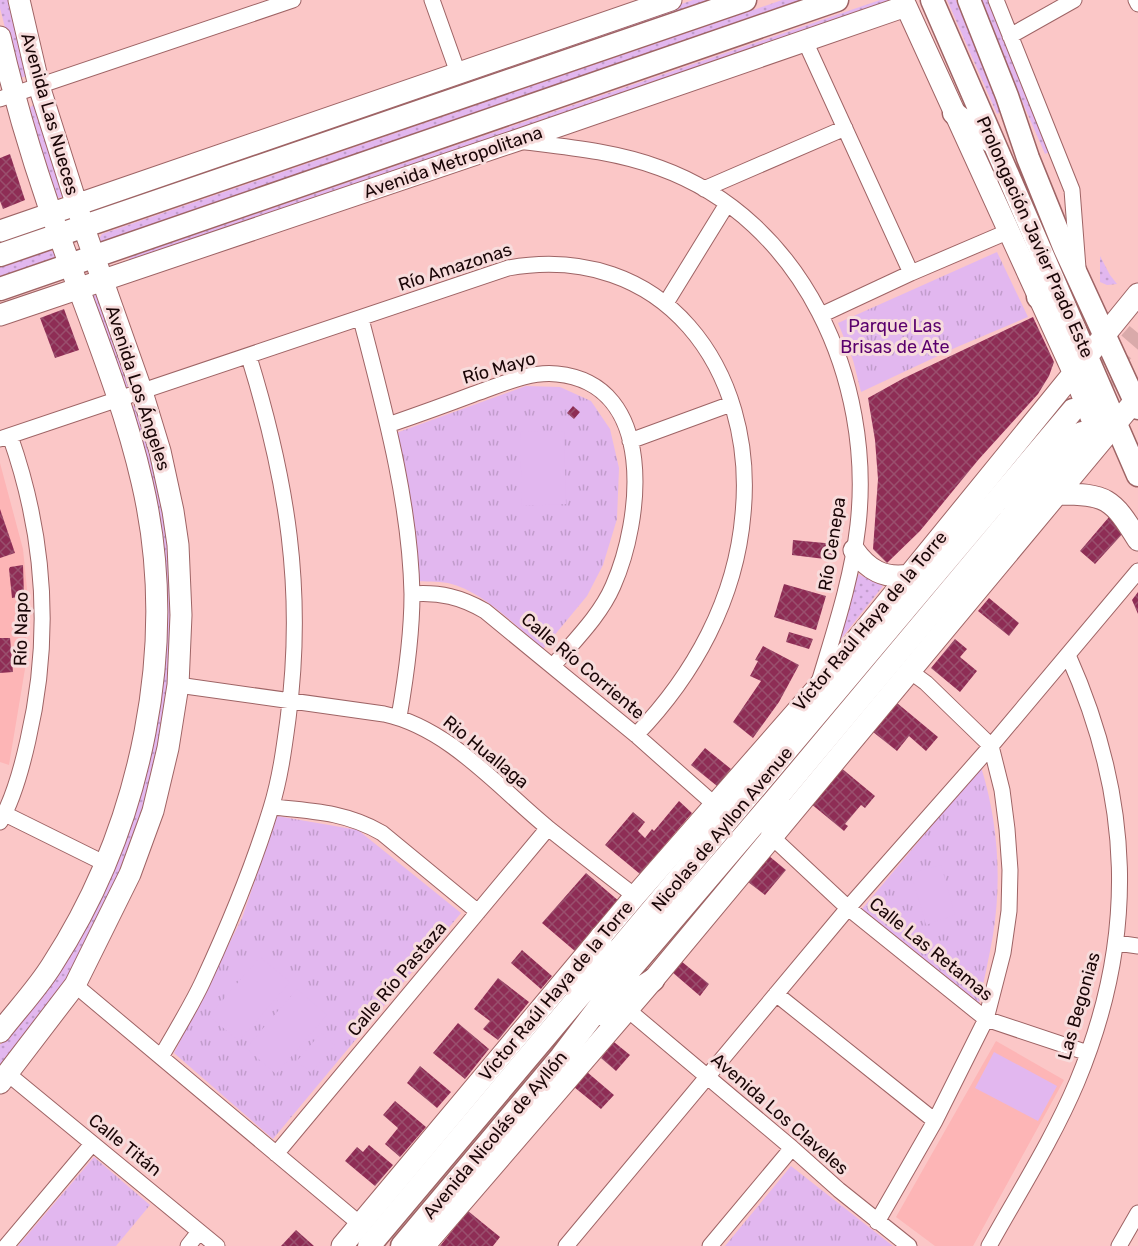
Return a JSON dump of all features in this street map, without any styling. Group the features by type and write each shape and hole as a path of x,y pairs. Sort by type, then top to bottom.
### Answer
{"main road":[{"path":"0,255 745,0"},
{"name":"Avenida Metropolitana","path":"0,289 837,0"},
{"name":"Prolongación Javier Prado Este","path":"932,0 1040,247 1081,365 1116,423 1138,475"},
{"name":"Prolongación Javier Prado Este","path":"969,0 1007,96 1028,158 1104,336 1137,402"},
{"path":"954,113 995,144"},
{"path":"1038,297 1040,247"},
{"name":"Nicolas de Ayllon Avenue","path":"369,1246 579,1015 631,967 771,787 1072,410"},
{"name":"Nicolas de Ayllon Avenue","path":"771,787 1091,436"},
{"path":"714,804 771,787 772,837"},
{"path":"579,1015 601,937"},
{"path":"579,1015 653,980"},
{"name":"Avenida Nicolás de Ayllón","path":"402,1246 561,1057 579,1015"}],"street":[{"name":"Avenida Las Nueces","path":"19,0 39,86 84,228"},
{"path":"7,97 243,7 293,0"},
{"path":"432,0 458,73"},
{"path":"0,231 671,0"},
{"name":"Prolongación Javier Prado Este","path":"996,0 1072,190 1079,279"},
{"path":"1010,36 1074,0"},
{"name":"Prolongación Javier Prado Este","path":"904,3 1038,297 1081,365 1091,436"},
{"name":"Avenida Metropolitana","path":"0,315 805,41 904,3"},
{"name":"Avenida Las Nueces","path":"0,37 7,97 60,236"},
{"path":"805,41 911,273"},
{"path":"704,189 845,128"},
{"name":"Río Cenepa","path":"515,141 618,155 663,168 704,189 727,204 765,235 810,294 836,348 847,382 855,418 860,489 854,550 818,687"},
{"path":"666,303 727,204"},
{"name":"Avenida Los Ángeles","path":"4,1079 75,985 130,874 161,778 178,685 181,615 178,545 165,471 142,392 84,228"},
{"path":"821,315 1007,232"},
{"name":"Avenida Los Ángeles","path":"0,1032 51,966 71,933 104,863 130,792 146,729 154,683 157,592 149,516 137,461 118,400 60,236"},
{"name":"Río Amazonas","path":"5,437 249,357 508,268 543,263 579,266 613,274 666,303 702,341 719,371 731,404 741,447 744,492 740,539 719,610 698,655 670,697 636,735"},
{"name":"Víctor Raúl Haya de la Torre","path":"342,1246 635,896 818,687 1138,294"},
{"path":"361,319 388,425 405,527 412,594 408,670 399,717"},
{"path":"161,1057 207,972 248,877 272,807 290,701 296,607 291,544 277,462 265,409 249,357"},
{"name":"Río Mayo","path":"388,425 535,374 559,374 583,381 603,394 618,410 635,461 636,494 632,528 625,555 612,588 593,619 553,666"},
{"path":"424,1246 628,1010 1057,494 1091,436 1116,423 1137,402"},
{"path":"630,441 731,404"},
{"name":"Río Napo","path":"2,818 20,773 33,719 41,665 43,620 42,577 35,526 28,495 5,437"},
{"path":"1057,494 1087,494 1106,500 1121,513 1138,540"},
{"path":"854,550 862,561 877,572 896,577 909,575"},
{"path":"566,1246 848,908 991,746 1138,571"},
{"name":"Calle Río Corriente","path":"412,594 449,595 485,611 636,735 714,804"},
{"name":"Las Begonias","path":"989,1246 1063,1111 1088,1053 1105,998 1117,943 1120,880 1117,828 1111,787 1097,730 1068,655"},
{"path":"877,1222 935,1121 986,1019 1003,953 1009,911 1010,870 1002,790 991,746 926,683 910,672"},
{"name":"Rio Huallaga","path":"178,685 399,717 434,734 464,756 548,828 635,896"},
{"path":"272,807 325,812 364,823 382,833 478,912"},
{"path":"2,818 104,863"},
{"name":"Calle Río Pastaza","path":"276,1154 548,828"},
{"name":"Calle Las Retamas","path":"772,837 848,908 986,1019 1088,1053"},
{"path":"1117,943 1138,946"},
{"path":"75,985 360,1224"},
{"path":"776,994 935,1121"},
{"name":"Avenida Los Claveles","path":"628,1010 877,1222 909,1246"},
{"name":"Calle Titán","path":"4,1079 92,1144 217,1246"},
{"path":"6,1246 92,1144"},
{"path":"710,1246 792,1148"},
{"path":"1119,1246 1138,1213"},
{"path":"188,1246 199,1232"}],"shaded area":[{"path":"0,463 23,549 27,589 25,669 9,765 0,762"},
{"path":"996,1041 1064,1080 973,1246 935,1246 896,1217"}],"green space":[{"path":"0,0 12,0 26,76 18,79 0,8"},
{"path":"693,0 713,0 91,215 88,209"},
{"path":"782,0 818,0 100,243 99,239 102,234"},
{"path":"880,0 896,0 128,262 130,257"},
{"path":"947,0 956,0 1003,111 997,114"},
{"path":"978,0 990,0 1055,149 1045,154"},
{"path":"35,104 69,194 56,199 28,111"},
{"path":"47,250 54,252 56,258 0,282 0,266"},
{"name":"Parque Las Brisas de Ate","path":"997,252 1028,317 861,392 853,360 838,323"},
{"path":"1100,256 1117,284 1107,285 1100,282"},
{"path":"97,289 131,386 125,388 89,293"},
{"path":"526,386 560,387 591,401 610,429 619,468 617,519 603,565 587,596 543,649 499,611 462,587 448,583 415,581 396,433"},
{"path":"136,404 166,512 175,630 156,777 130,858 66,985 0,1071 0,1045 44,985 99,889 159,687 130,408"},
{"path":"564,431 566,504 522,506 520,432"},
{"path":"858,574 883,586 837,644"},
{"path":"981,767 995,829 998,872 993,935 979,1003 862,909"},
{"path":"277,816 358,830 461,913 273,1139 174,1053 242,918"},
{"path":"941,865 955,915 926,925 911,873"},
{"path":"260,957 290,982 239,1041 209,1016"},
{"path":"297,989 327,1015 276,1074 246,1048"},
{"path":"321,1033 335,1045 311,1073 297,1061"},
{"path":"994,1052 1057,1086 1038,1121 975,1088"},
{"path":"94,1157 150,1205 116,1246 18,1246"},
{"path":"791,1166 893,1246 725,1246"}],"building":[{"path":"10,154 25,200 3,209 0,201 0,158"},
{"path":"64,309 79,350 55,358 40,318"},
{"path":"1033,317 1054,362 1049,376 1038,394 979,459 920,531 887,563 873,549 878,479 875,440 868,398 904,378"},
{"path":"573,406 580,412 574,419 567,413"},
{"path":"0,509 15,553 0,558"},
{"path":"1109,517 1125,531 1095,564 1080,551"},
{"path":"793,540 835,544 833,560 792,555"},
{"path":"23,565 24,596 12,598 9,569"},
{"path":"784,584 826,596 816,630 774,617"},
{"path":"1138,592 1138,614 1132,600"},
{"path":"989,598 1019,623 1009,636 978,611"},
{"path":"789,632 813,639 809,649 786,642"},
{"path":"0,638 10,638 13,672 0,673"},
{"path":"955,639 967,649 960,657 977,671 960,692 931,668"},
{"path":"763,646 799,665 779,702 753,738 733,722 761,681 750,676"},
{"path":"897,703 938,737 926,751 909,736 897,751 873,732"},
{"path":"705,748 731,769 717,786 691,765"},
{"path":"840,767 875,796 865,808 861,805 845,824 848,826 844,831 810,803"},
{"path":"679,801 692,813 640,874 605,845 633,812 645,822 638,831 645,838 652,829 654,831"},
{"path":"769,856 786,870 765,895 748,882"},
{"path":"586,873 620,902 576,952 542,923"},
{"path":"522,950 552,976 541,989 511,963"},
{"path":"681,961 709,984 700,996 672,972"},
{"path":"498,978 529,1002 498,1040 483,1029 490,1021 474,1009"},
{"path":"458,1023 489,1049 465,1079 433,1053"},
{"path":"614,1042 630,1055 616,1071 601,1058"},
{"path":"420,1066 451,1092 437,1108 407,1083"},
{"path":"587,1072 614,1095 601,1109 574,1087"},
{"path":"395,1101 426,1127 400,1157 385,1144 398,1128 383,1115"},
{"path":"369,1145 393,1165 375,1186 345,1161 357,1147 363,1152"},
{"path":"468,1211 500,1237 493,1246 440,1246"},
{"path":"296,1230 314,1246 281,1246"}],"tunnel":[{"path":"1087,393 1138,333"},
{"path":"1096,415 1138,364"}]}
